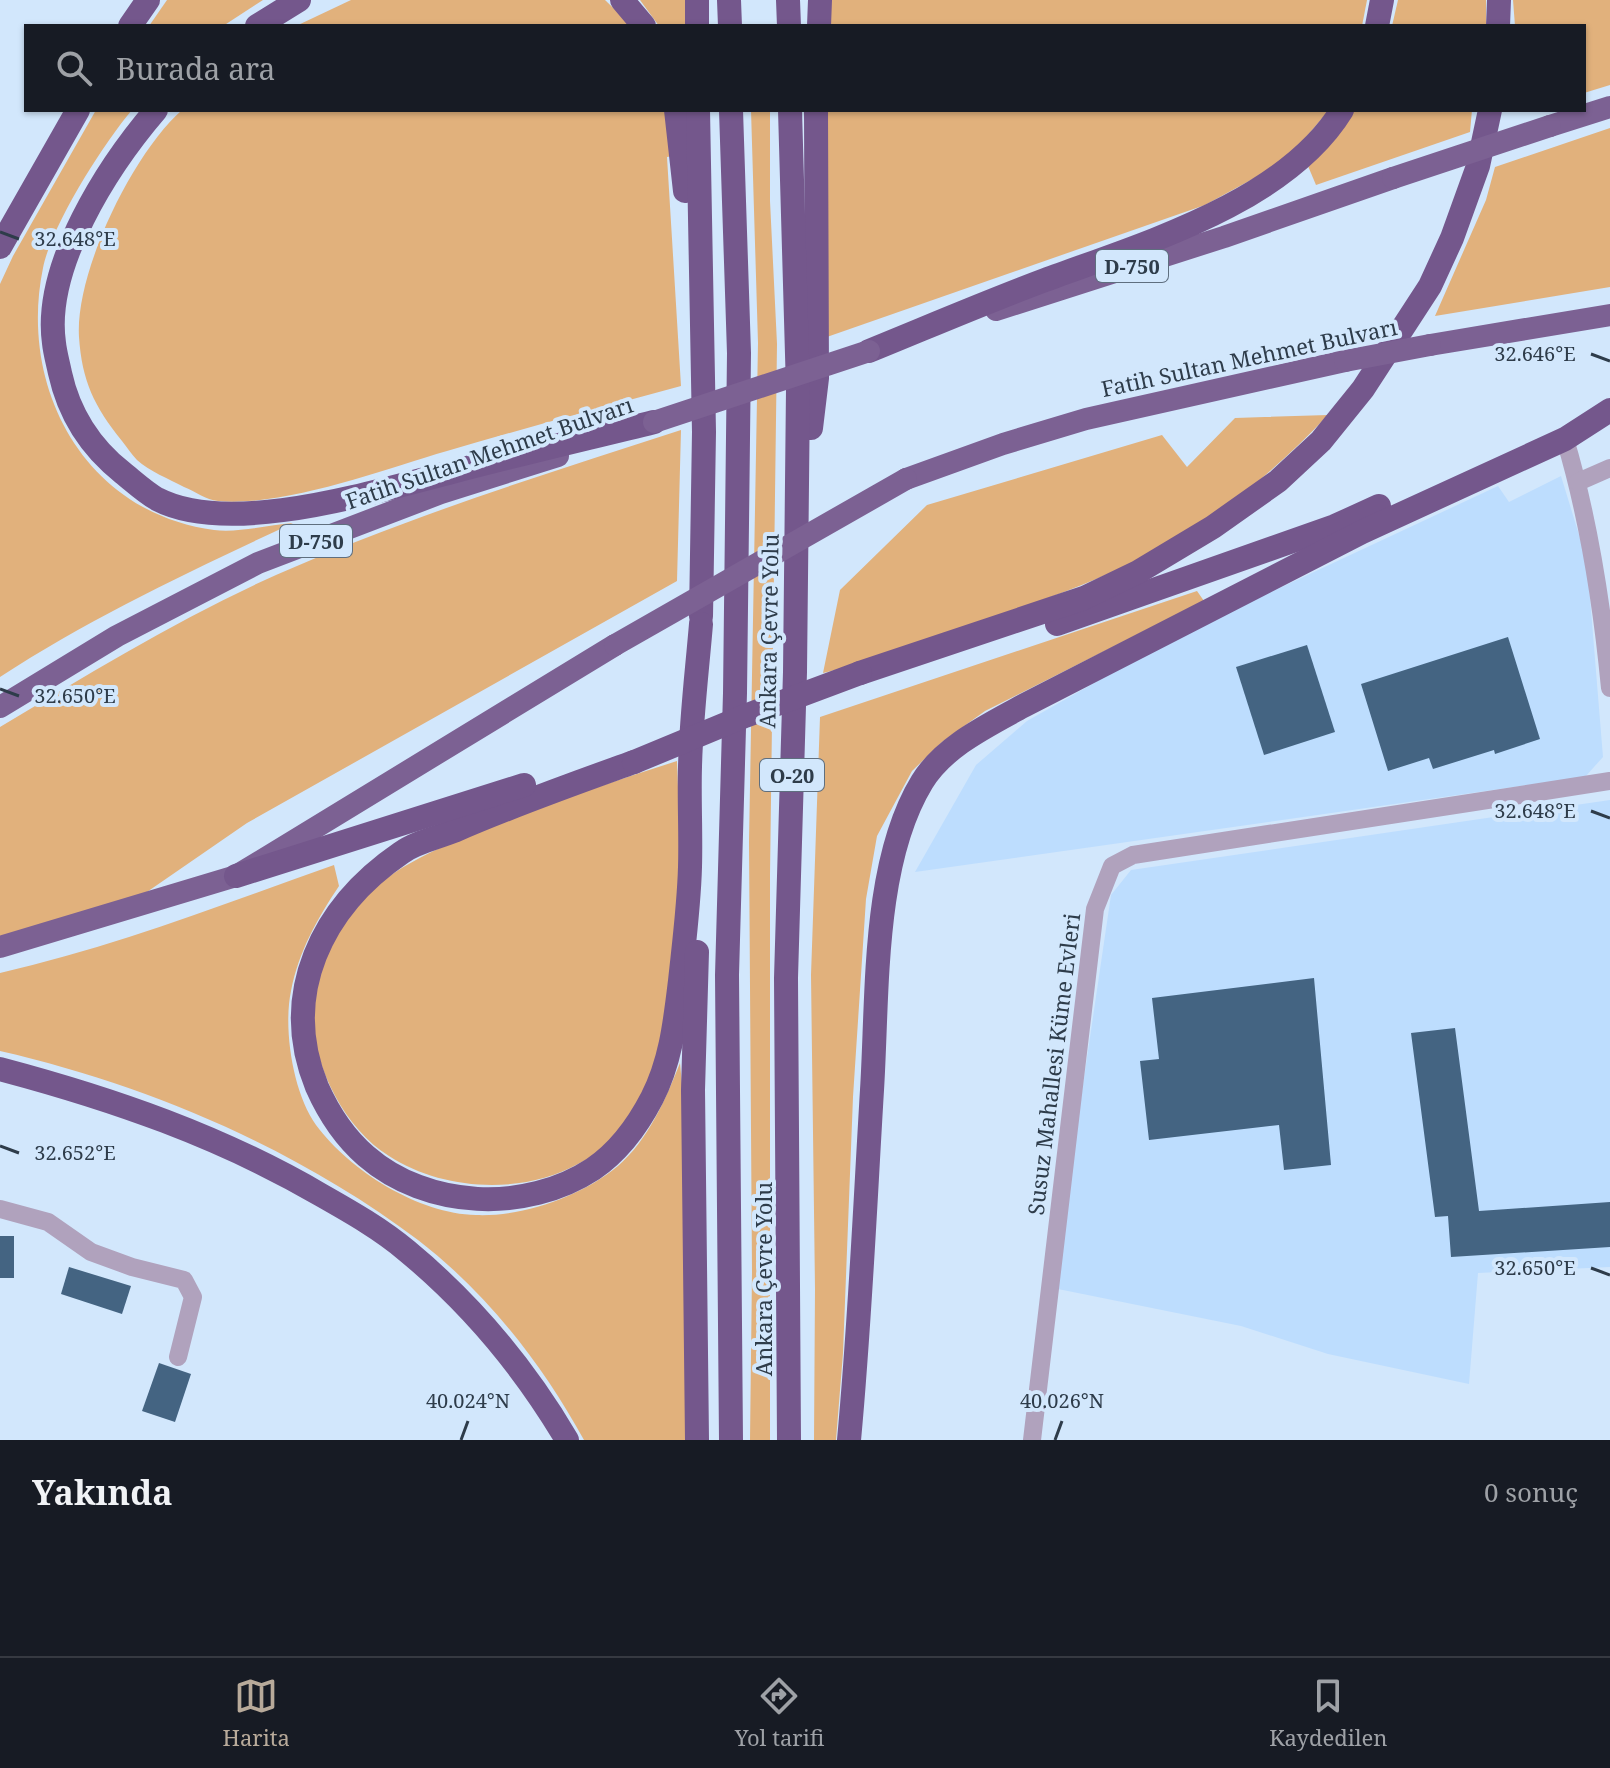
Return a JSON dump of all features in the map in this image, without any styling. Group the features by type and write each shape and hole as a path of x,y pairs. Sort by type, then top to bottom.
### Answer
{"highway":[{"path":"131,24 148,0"},
{"path":"260,24 299,0"},
{"path":"622,0 642,24"},
{"path":"697,0 697,24"},
{"path":"729,0 730,24"},
{"path":"788,0 789,24"},
{"path":"819,24 820,0"},
{"path":"1377,24 1382,0"},
{"path":"1498,24 1499,0"},
{"name":"D-750","path":"654,422 1224,237 1610,107"},
{"path":"0,247 77,112"},
{"path":"154,112 104,180 83,218 65,260 55,303 53,341 63,385 82,431 106,460 157,499 191,509 221,512 304,508 654,422"},
{"path":"676,112 686,193 694,341 704,432"},
{"path":"697,1440 693,1090 704,432 698,112"},
{"name":"Ankara Çevre Yolu","path":"731,112 739,353 735,693 727,975 731,1440"},
{"name":"Ankara Çevre Yolu","path":"789,1440 786,978 795,672 798,389 790,112"},
{"path":"795,561 817,378 816,112"},
{"path":"869,351 1043,280 1136,248 1238,201 1291,167 1316,143 1340,112"},
{"path":"862,679 1098,591 1138,572 1213,527 1278,481 1321,441 1363,389 1430,286 1452,238 1478,166 1490,112"},
{"name":"Fatih Sultan Mehmet Bulvarı","path":"236,876 615,645 906,479 1003,444 1086,419 1345,361 1610,315"},
{"path":"0,947 632,756 862,679 1092,613 1335,526 1610,400"},
{"path":"849,1440 857,1357 881,935 897,835 923,779 968,736 1023,706 1362,532 1565,439 1610,410"},
{"name":"Fatih Sultan Mehmet Bulvarı","path":"0,707 117,636 258,563 441,493 654,422"},
{"path":"632,756 404,850 351,895 318,947 307,977 302,1009 311,1072 342,1132 367,1157 394,1177 453,1197 479,1200 531,1195 565,1184 594,1168 638,1124 669,1058 676,1010 690,869 690,763 701,624"},
{"path":"0,1069 117,1102 177,1124 246,1154 368,1222 407,1250 482,1323 518,1364 567,1440"}],"street":[{"path":"1565,439 1578,482 1604,627 1610,688"},
{"path":"1578,482 1610,468"},
{"name":"Susuz Mahallesi Küme Evleri","path":"1032,1440 1095,909 1112,866 1133,855 1610,781"},
{"path":"0,1209 48,1222 91,1252 132,1267 184,1280 193,1297 178,1357"}],"shaded area":[{"path":"167,0 263,0 226,24 150,24"},
{"path":"351,0 605,0 630,24 300,24"},
{"path":"640,0 686,0 686,24 658,24"},
{"path":"830,0 1367,0 1362,24 828,24"},
{"path":"1398,0 1486,0 1486,24 1392,24"},
{"path":"1513,0 1610,0 1610,85 1586,92 1586,24 1515,24"},
{"path":"95,112 130,112 107,143 67,209 43,268 38,313 41,358 52,400 71,438 97,472 130,499 169,519 224,531 293,523 107,614 0,677 0,284"},
{"path":"180,112 668,112 673,156 667,157 681,386 302,493 244,501 205,497 153,471 133,455 104,416 91,392 83,367 79,337 80,310 97,248 127,184 163,129"},
{"path":"751,112 770,112 770,201 777,344 770,875 770,1440 750,1440 749,842 758,343"},
{"path":"826,112 1327,112 1286,161 1205,205 824,338"},
{"path":"1350,112 1472,112 1470,132 1316,185 1308,166"},
{"path":"1610,128 1610,287 1435,316 1486,200 1495,167"},
{"path":"1328,415 1241,495 1193,529 1142,558 1034,603 877,658 823,673 840,590 927,505 1162,435 1187,467 1235,418"},
{"path":"681,430 677,581 247,823 144,894 0,937 0,727 170,628 276,575 426,515"},
{"path":"1561,476 1587,561 1603,757 1585,777 915,872 976,765 1027,721 1181,634 1498,486 1509,502"},
{"path":"1197,591 1204,601 985,711 942,742 912,771 877,836 866,899 836,1440 814,1440 811,975 820,717"},
{"path":"677,761 681,870 667,1000 648,1088 624,1125 600,1151 578,1164 532,1181 508,1184 483,1185 433,1176 410,1168 373,1144 358,1130 334,1094 318,1054 314,1034 314,1001 324,961 351,913 379,884 412,862 447,845 508,819"},
{"path":"1610,800 1610,1267 1478,1273 1469,1384 1328,1354 1241,1326 1053,1288 1111,895 1131,870"},
{"path":"334,865 339,886 310,936 291,991 289,1042 301,1096 316,1125 347,1158 387,1187 432,1207 476,1215 532,1208 570,1195 618,1166 639,1144 662,1105 680,1063 685,1117 688,1440 584,1440 532,1358 490,1307 443,1261 371,1207 271,1149 165,1101 55,1065 0,1051 0,973 127,938"}],"building":[{"path":"1508,637 1540,739 1433,769 1429,758 1388,771 1361,684"},
{"path":"1307,645 1335,732 1264,755 1236,667"},
{"path":"1314,978 1331,1165 1284,1170 1279,1125 1149,1140 1140,1061 1159,1059 1152,998"},
{"path":"1455,1028 1479,1211 1610,1202 1610,1247 1451,1257 1448,1216 1435,1217 1411,1033"},
{"path":"0,1236 14,1236 14,1278 0,1278"},
{"path":"69,1267 131,1286 122,1314 61,1294"},
{"path":"159,1363 191,1374 175,1422 142,1411"}]}
